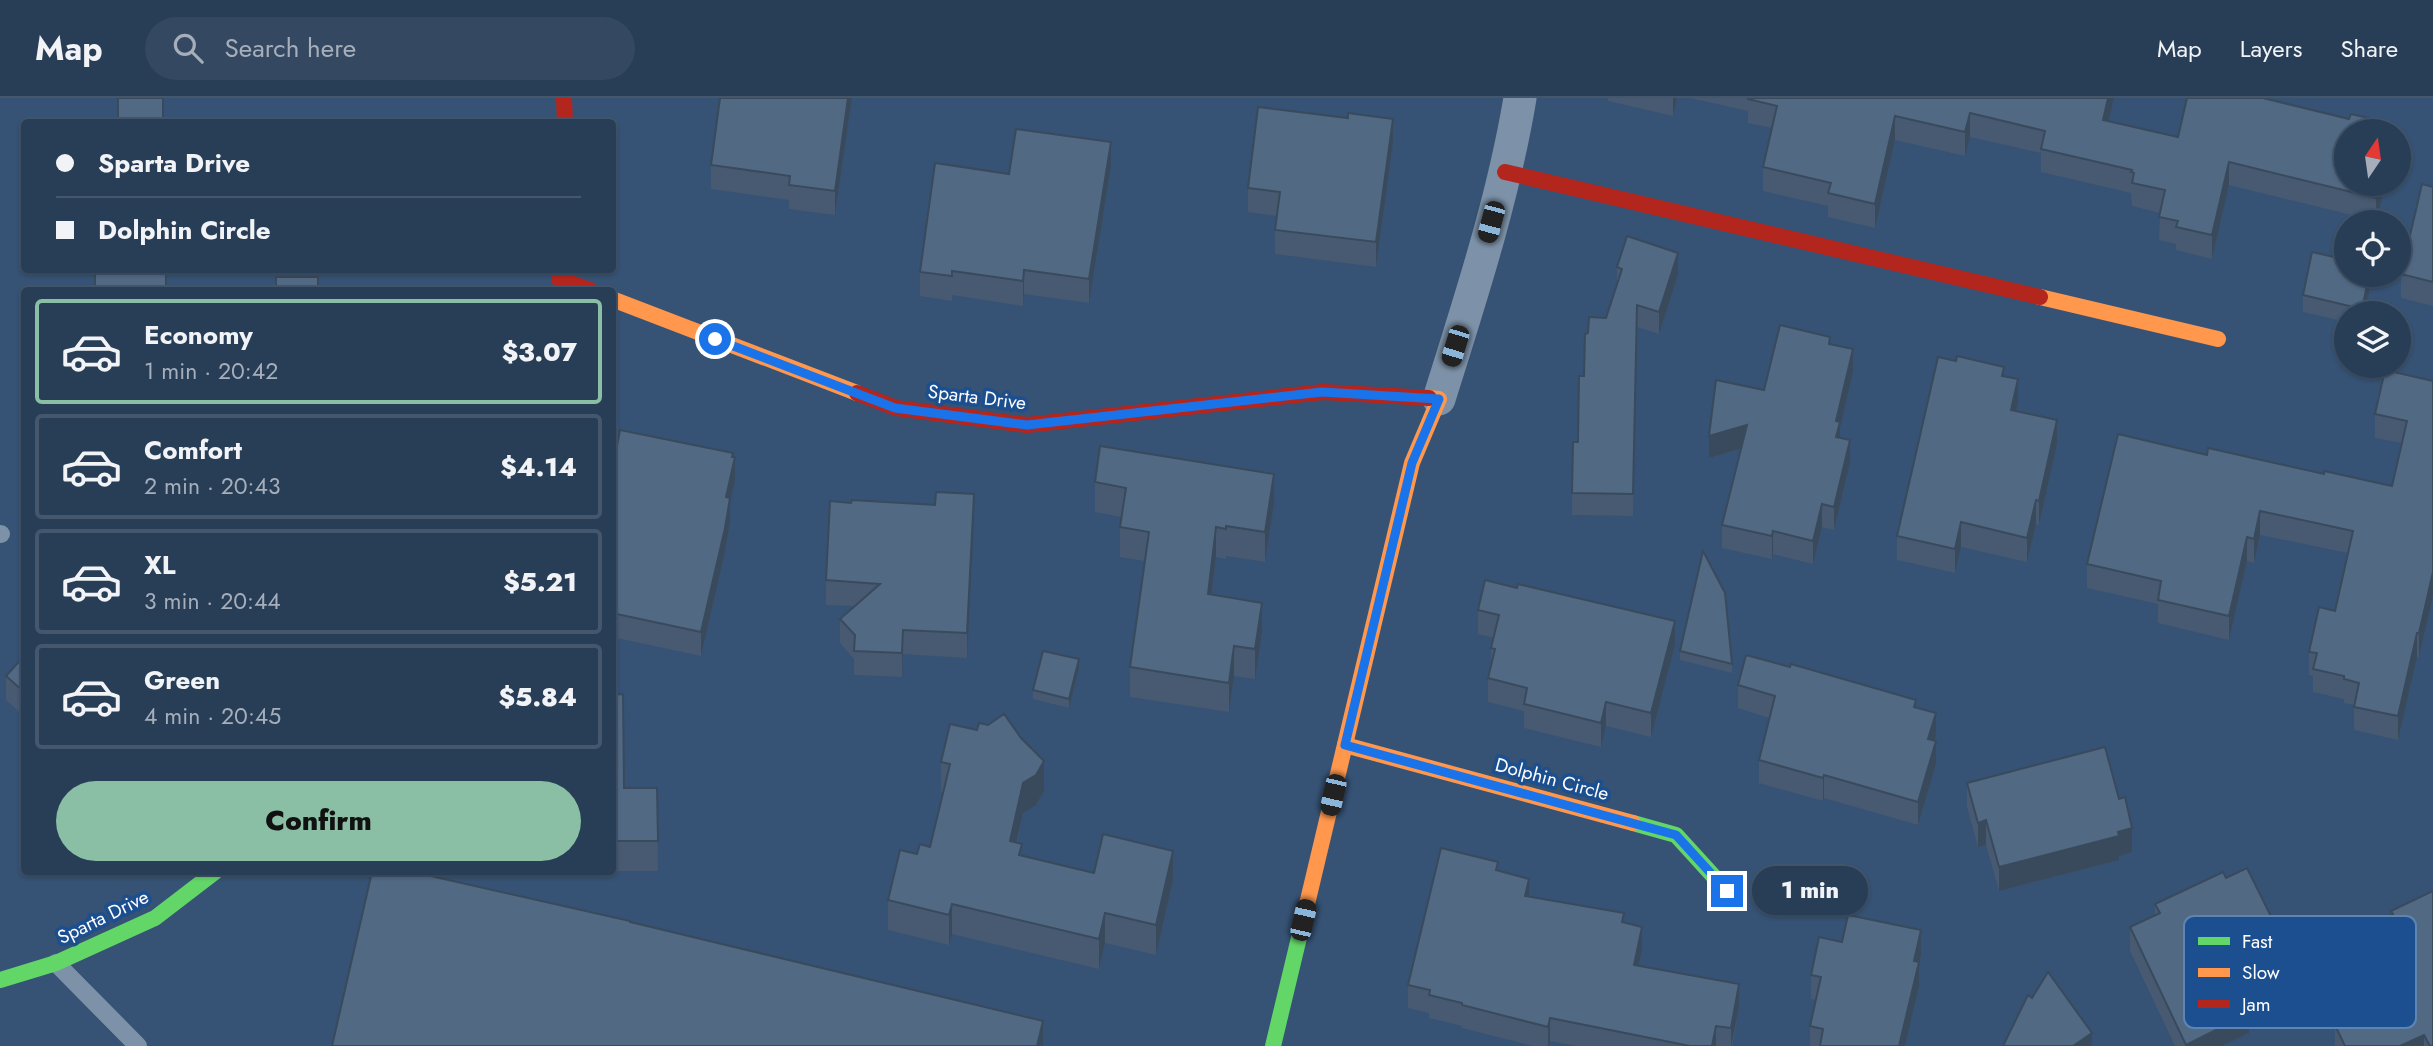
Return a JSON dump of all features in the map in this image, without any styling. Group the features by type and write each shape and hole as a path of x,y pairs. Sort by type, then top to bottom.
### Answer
{"street":[{"path":"564,98 565,119"},
{"path":"1273,1046 1412,463 1439,399 1464,320 1505,172 1520,98"},
{"path":"1505,172 2218,339"},
{"path":"559,280 581,287"},
{"name":"Sparta Drive","path":"616,301 895,408 1027,425 1322,392 1439,399"},
{"name":"Dolphin Circle","path":"1345,745 1676,835 1727,891"},
{"name":"Sparta Drive","path":"0,980 56,963 155,918 211,875"}],"lane":[{"path":"56,963 138,1046"}],"building":[{"path":"118,98 163,98 163,119 118,119"},
{"path":"720,98 848,98 835,191 789,185 790,176 711,165"},
{"path":"2108,98 2103,120 2178,137 2187,98 2263,98 2349,119 2334,119 2334,188 2229,162 2212,235 2176,227 2178,221 2159,217 2165,190 2132,183 2132,170 2041,149 2045,131 1970,113 1965,132 1895,116 1875,204 1828,193 1831,183 1763,167 1777,106 1748,99"},
{"path":"1258,107 1348,118 1348,113 1393,119 1376,242 1275,230 1280,192 1248,188"},
{"path":"2351,114 2372,119 2349,119"},
{"path":"1016,129 1111,142 1089,279 1024,270 1023,281 952,271 952,276 920,272 935,163 1009,174"},
{"path":"2422,184 2433,187 2433,282 2411,276 2411,231"},
{"path":"1627,236 1678,253 1659,312 1637,305 1633,494 1572,493 1573,442 1578,442 1579,376 1584,376 1585,334 1588,333 1589,317 1606,318 1622,269 1617,267"},
{"path":"2312,252 2334,257 2334,287 2367,287 2364,301 2334,302 2303,295"},
{"path":"166,273 166,287 95,287 95,274"},
{"path":"276,277 318,277 318,287 276,287"},
{"path":"1780,325 1830,337 1829,344 1853,349 1836,421 1840,422 1836,437 1850,440 1834,507 1822,504 1813,541 1773,531 1772,536 1722,525 1747,425 1709,436 1716,380 1764,390"},
{"path":"1957,356 2004,367 2002,376 2018,379 2011,410 2057,420 2039,501 2036,500 2027,538 1961,522 1955,549 1897,536 1938,357 1956,361"},
{"path":"2411,376 2433,381 2433,572 2398,716 2354,707 2359,683 2344,679 2344,676 2313,669 2317,653 2309,652 2319,607 2335,611 2353,531 2260,511 2254,539 2247,537 2229,616 2158,600 2161,581 2087,564 2118,434 2207,455 2208,448 2392,486 2407,421 2375,414 2383,378"},
{"path":"620,430 733,453 732,457 735,457 726,497 730,498 725,528 701,632 616,614 616,451"},
{"path":"1100,446 1274,474 1265,532 1216,527 1208,594 1262,603 1255,649 1234,646 1229,683 1130,667 1149,532 1120,527 1126,488 1095,482"},
{"path":"936,492 974,494 967,633 903,630 902,653 854,651 855,635 840,619 880,584 826,580 830,501 935,505"},
{"path":"1703,551 1725,593 1732,664 1680,651"},
{"path":"1485,580 1517,588 1518,584 1675,621 1651,713 1606,702 1601,723 1524,704 1527,688 1488,678 1495,649 1491,648 1499,615 1478,610"},
{"path":"1043,651 1079,659 1069,699 1033,690"},
{"path":"1746,655 1790,667 1791,664 1916,700 1914,707 1936,713 1928,739 1936,741 1918,802 1759,760 1775,696 1738,685"},
{"path":"21,659 21,689 6,676"},
{"path":"623,694 624,788 657,788 658,841 616,841 616,695"},
{"path":"1004,714 1021,738 1044,761 1036,775 1023,783 1010,841 1022,844 1019,855 1094,873 1103,834 1173,851 1156,925 1105,913 1099,939 952,904 949,915 888,900 900,850 917,854 920,844 930,847 950,764 941,762 950,724 977,730 979,723 988,725"},
{"path":"2105,747 2119,799 2125,797 2132,828 2118,832 2119,836 1999,867 1986,820 1978,823 1967,783"},
{"path":"1441,848 1498,862 1496,870 1529,879 1525,896 1624,913 1622,922 1642,927 1634,965 1739,984 1731,1028 1716,1026 1712,1046 1690,1046 1550,1018 1548,1027 1462,1005 1429,995 1430,990 1408,985"},
{"path":"2247,868 2271,916 2184,916 2184,1028 2220,1028 2186,1045 2130,927 2160,913 2155,904 2223,872 2226,878"},
{"path":"371,875 426,875 630,921 1043,1021 1037,1046 332,1046"},
{"path":"2433,891 2433,1046 2430,1046 2424,1035 2400,1046 2345,1046 2336,1028 2416,1028 2416,916 2389,916 2393,914 2391,911"},
{"path":"1848,915 1921,930 1914,961 1919,962 1899,1046 1820,1046 1823,1029 1810,1026 1821,977 1811,975 1819,937 1842,942"},
{"path":"2048,972 2092,1033 2073,1046 2003,1046 2028,995 2032,998"}],"traffic: fast":[{"path":"1633,823 1676,835 1727,891"},
{"path":"0,980 56,963 155,918 211,875"},
{"path":"1273,1046 1303,921"}],"traffic: slow":[{"path":"2040,297 2218,339"},
{"path":"616,301 857,393"},
{"path":"1303,921 1412,463 1439,399 1429,398"},
{"path":"1345,745 1633,823"}],"traffic: jam":[{"path":"564,98 565,119"},
{"path":"1505,172 2040,297"},
{"path":"559,279 582,287"},
{"path":"857,393 896,408 1027,425 1323,392 1429,398"}],"route":[{"path":"715,339 895,408 1027,425 1322,392 1439,399 1412,463 1345,745 1676,835 1727,891"}]}
